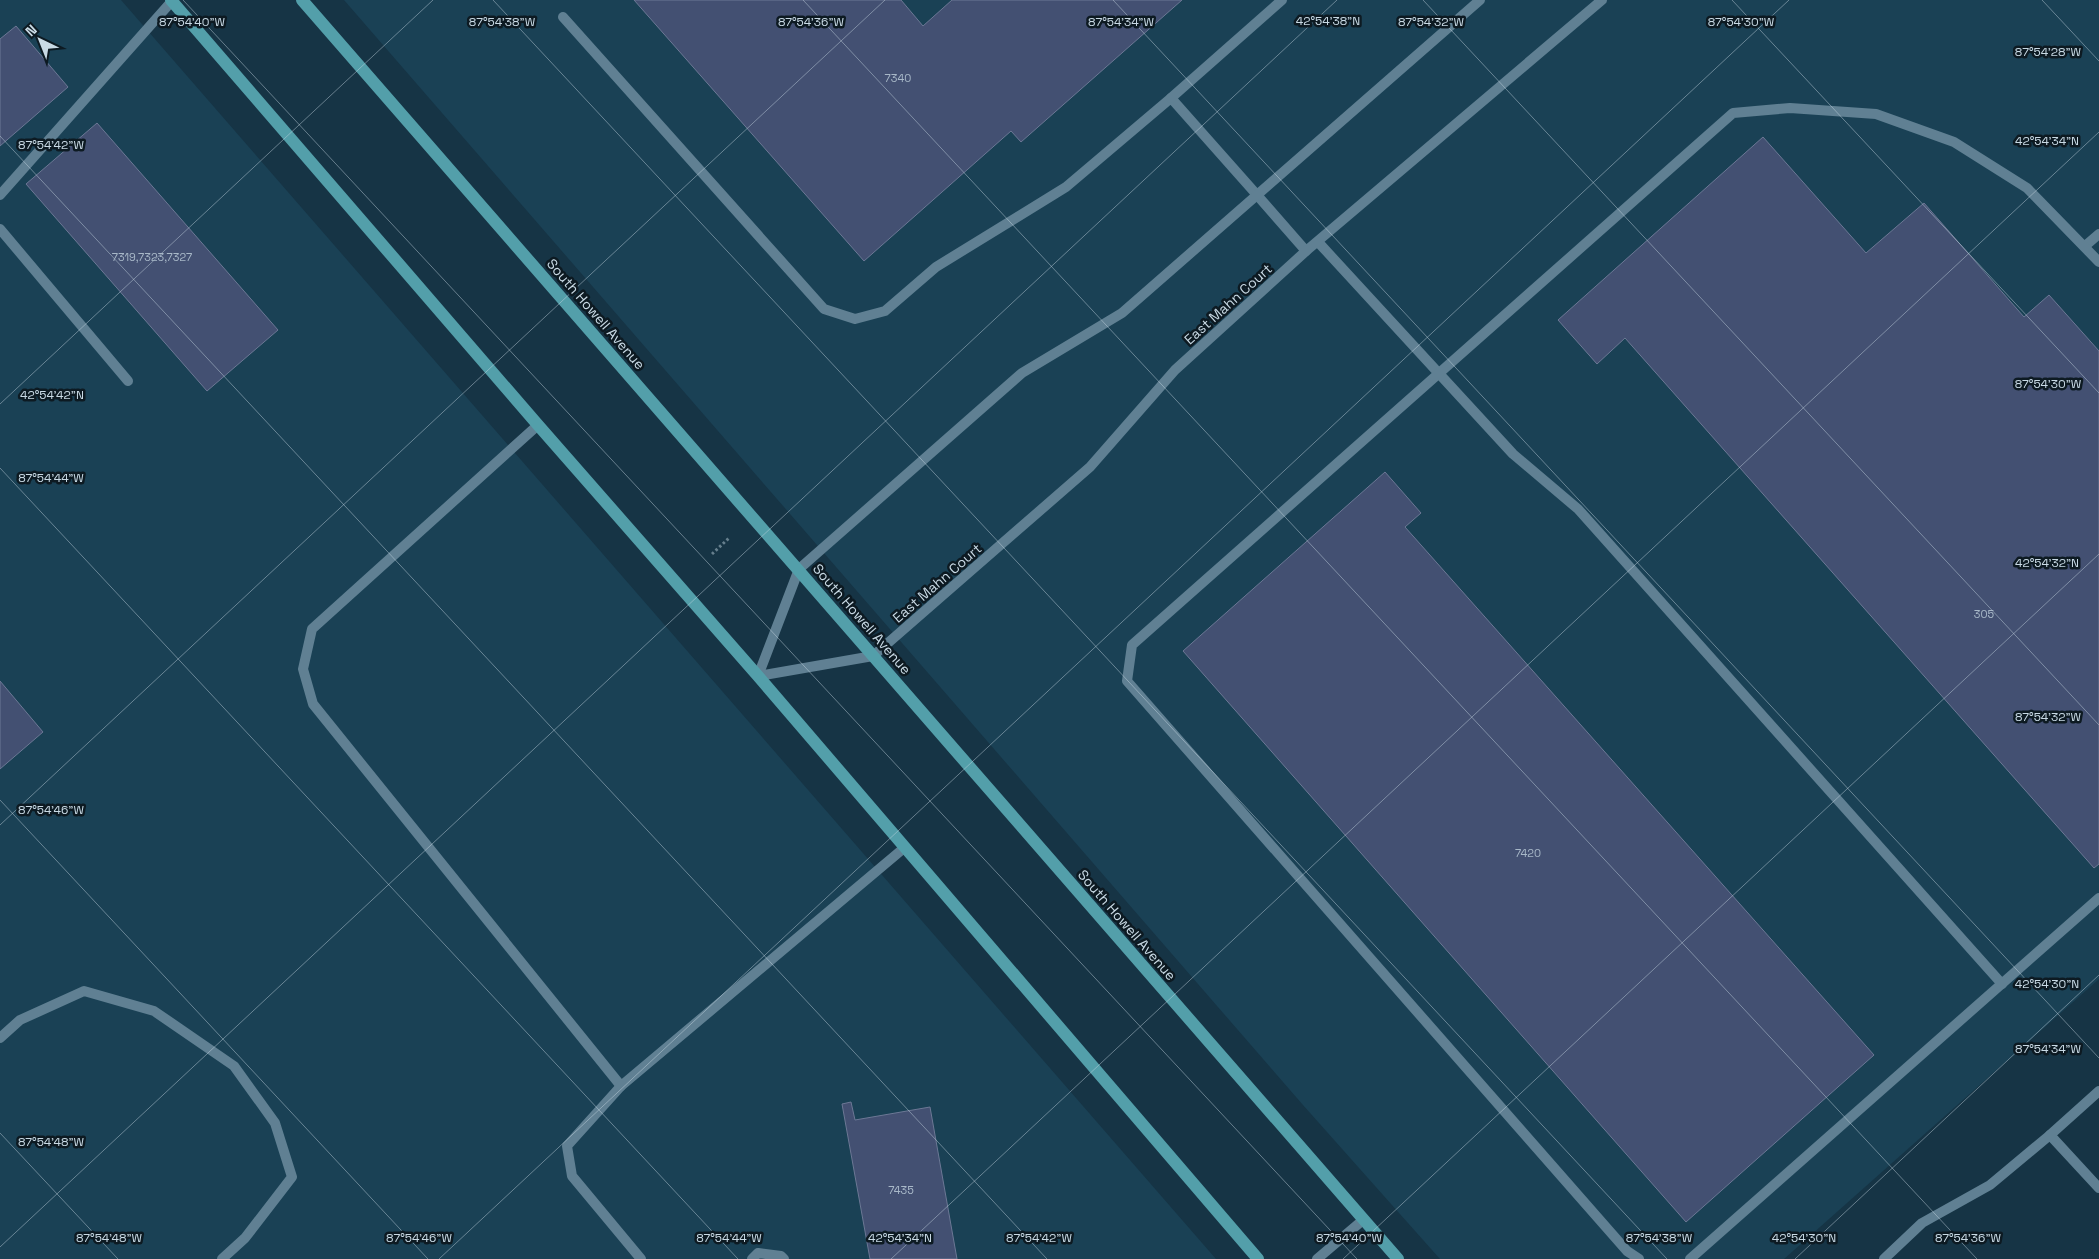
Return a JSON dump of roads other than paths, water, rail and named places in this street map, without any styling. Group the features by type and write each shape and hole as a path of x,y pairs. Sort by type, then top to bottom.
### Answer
{"main road":[{"path":"172,0 538,425 758,676 1258,1259"},
{"name":"South Howell Avenue","path":"302,0 1398,1259"}],"street":[{"path":"0,195 172,0"},
{"path":"563,17 824,309 855,319 885,311 936,267 1066,187 1282,0"},
{"path":"758,676 799,569 1022,373 1122,312 1480,0"},
{"name":"East Mahn Court","path":"874,656 1090,467 1176,370 1306,251 1602,0"},
{"path":"1171,98 1306,251"},
{"path":"1639,1259 1627,1251 1127,681 1132,645 1733,112 1790,108 1876,114 1954,142 2027,188 2099,262"},
{"path":"0,229 128,381"},
{"path":"2085,246 2099,234"},
{"path":"1318,242 1513,454 1578,509 2002,984"},
{"path":"538,425 312,630 304,669 314,704 621,1086"},
{"path":"758,676 874,656"},
{"path":"641,1259 572,1176 568,1146 621,1086 904,848"},
{"path":"1690,1259 2099,898"},
{"path":"0,1038 20,1020 84,991 154,1011 234,1066 275,1123 292,1178 245,1238 222,1259"},
{"path":"1884,1259 1922,1223 1990,1185 2099,1091"},
{"path":"2050,1135 2099,1188"},
{"path":"1317,1259 1363,1220"},
{"path":"752,1259 758,1253 781,1256 784,1259"}]}
